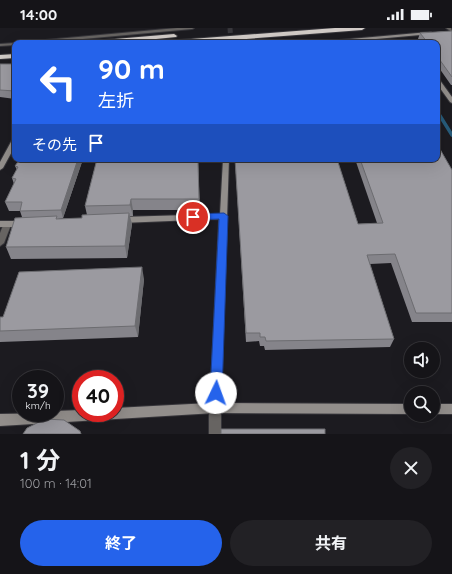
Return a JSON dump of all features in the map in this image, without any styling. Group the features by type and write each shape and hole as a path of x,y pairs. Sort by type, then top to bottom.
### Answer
{"highway":[{"path":"129,40 282,28"},
{"path":"204,40 362,28"},
{"path":"0,51 12,49"},
{"path":"0,57 12,56"}],"street":[{"path":"57,40 192,28"},
{"path":"448,28 452,31"},
{"path":"444,32 452,31"},
{"path":"362,40 407,37 436,33"},
{"path":"0,45 12,44"},
{"path":"440,84 452,101"},
{"path":"0,168 12,146"},
{"path":"215,434 226,162"},
{"path":"115,220 224,216"},
{"path":"0,243 4,224 30,224"},
{"path":"0,420 215,408 404,409"},
{"path":"440,409 452,409"}],"building":[{"path":"452,31 452,77 440,60 440,40 426,40 420,33"},
{"path":"0,64 12,64 12,91 0,90"},
{"path":"440,149 452,170 452,313 416,313 395,254 367,255 394,339 266,341 265,337 260,337 260,333 246,333 235,162 338,162 358,224 383,223 361,162 440,162"},
{"path":"18,162 77,162 61,210 20,211 22,202 5,202 16,179 12,178 18,167 15,166"},
{"path":"96,162 198,162 199,199 131,199 130,205 85,206"},
{"path":"129,213 125,246 6,247 15,218 57,216 56,219 82,218 82,215"},
{"path":"142,267 135,326 0,331 0,317 3,317 19,272"},
{"path":"64,420 80,431 81,434 23,434 27,428 39,422 64,422"},
{"path":"221,429 325,429 325,434 221,434"}],"waterway":[{"path":"440,116 452,135"}],"tunnel":[{"path":"230,28 231,40"}],"route":[{"path":"193,217 224,216 216,393"}]}
